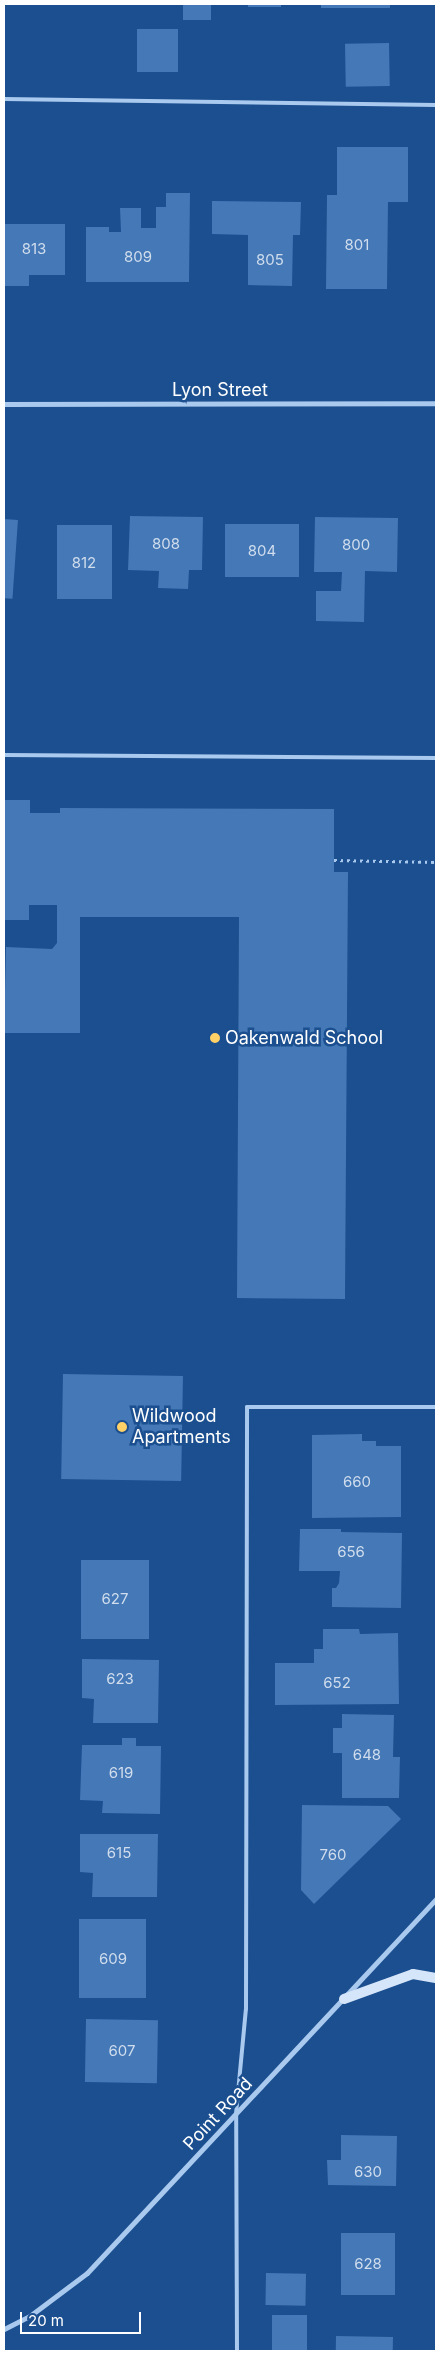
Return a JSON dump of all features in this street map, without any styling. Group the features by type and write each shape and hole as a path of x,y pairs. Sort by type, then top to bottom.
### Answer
{"street":[{"name":"Lyon Street","path":"4,404 436,403"},
{"name":"Point Road","path":"4,2329 31,2315 88,2273 436,1899"},
{"path":"344,1999 413,1974 436,1978"}],"lane":[{"path":"4,99 436,104"},
{"path":"4,755 436,758"},
{"path":"236,2351 236,2114 246,2009 247,1407 436,1407"}],"path":[{"path":"334,860 436,862"}],"building":[{"path":"183,4 211,4 211,20 183,20"},
{"path":"248,4 281,4 281,7 248,7"},
{"path":"321,4 390,4 390,8 321,8"},
{"path":"137,29 178,29 178,72 137,72"},
{"path":"389,43 390,86 346,87 345,44"},
{"path":"337,147 408,147 408,202 388,202 387,289 326,289 327,195 337,195"},
{"path":"166,193 190,193 189,282 86,282 86,227 109,227 109,232 121,232 120,208 141,208 141,228 156,228 156,207 166,207"},
{"path":"212,201 301,202 300,235 293,235 292,286 248,285 248,235 212,234"},
{"path":"4,224 65,224 65,275 29,275 29,286 4,286"},
{"path":"130,516 203,517 202,570 189,570 188,589 158,588 159,571 128,570"},
{"path":"315,517 398,518 397,572 365,571 364,622 316,621 316,591 341,591 342,572 314,572"},
{"path":"4,519 18,520 12,599 4,598"},
{"path":"225,524 299,524 299,577 225,577"},
{"path":"57,525 112,525 112,599 57,599"},
{"path":"4,800 30,800 30,813 60,813 60,808 334,809 334,872 348,872 345,1299 237,1298 239,917 80,917 80,1033 4,1033 6,947 52,949 57,943 57,905 29,905 29,920 4,920"},
{"name":"Wildwood Apartments","path":"63,1374 183,1376 181,1481 61,1479"},
{"path":"362,1434 362,1441 376,1441 376,1446 401,1446 401,1517 312,1518 312,1435"},
{"path":"300,1529 341,1529 341,1532 402,1533 401,1608 332,1607 332,1588 336,1588 339,1583 340,1571 299,1571"},
{"path":"81,1560 149,1560 149,1639 81,1639"},
{"path":"323,1629 359,1629 360,1634 398,1633 399,1704 275,1705 275,1663 314,1663 314,1649 323,1649"},
{"path":"82,1659 159,1660 158,1723 93,1723 94,1699 82,1698"},
{"path":"342,1714 394,1715 393,1757 400,1757 399,1798 342,1798 342,1753 333,1753 333,1728 342,1728"},
{"path":"122,1738 136,1738 136,1746 161,1746 160,1814 102,1813 103,1801 80,1800 82,1745 122,1745"},
{"path":"302,1805 388,1806 401,1819 314,1904 301,1890"},
{"path":"80,1834 158,1834 157,1897 92,1897 93,1873 80,1872"},
{"path":"79,1919 146,1919 146,1998 79,1998"},
{"path":"86,2019 158,2020 157,2083 85,2082"},
{"path":"341,2135 397,2136 396,2186 328,2185 327,2160 341,2160"},
{"path":"341,2233 395,2233 395,2295 341,2295"},
{"path":"266,2273 306,2274 305,2306 265,2305"},
{"path":"272,2315 307,2315 307,2351 272,2351"},
{"path":"336,2336 393,2337 393,2351 336,2351"}],"place":[{"name":"Oakenwald School","path":"215,1038"},
{"name":"Wildwood Apartments","path":"122,1427"}]}
